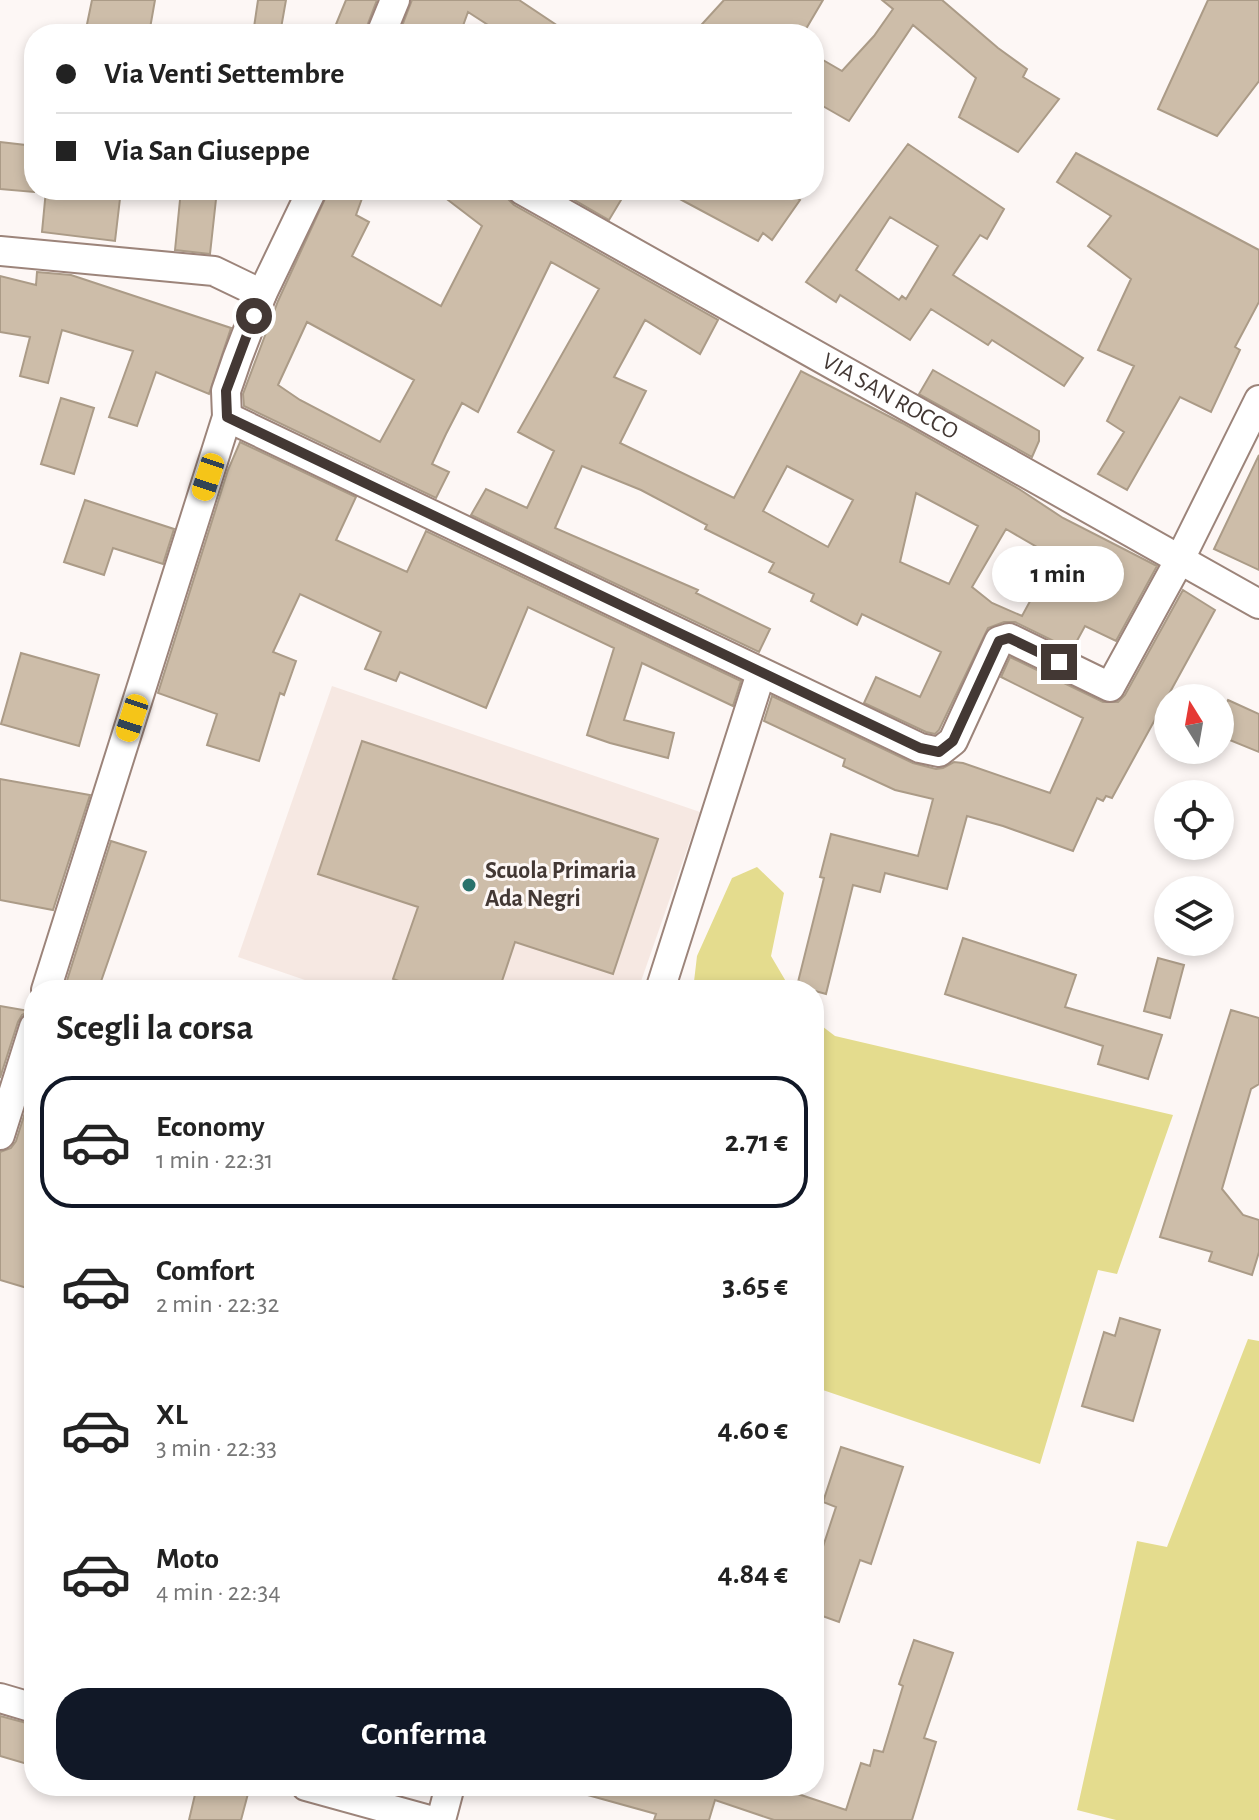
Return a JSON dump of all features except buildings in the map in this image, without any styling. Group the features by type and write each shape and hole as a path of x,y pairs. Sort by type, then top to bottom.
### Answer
{"street":[{"path":"385,24 395,0"},
{"path":"49,980 227,417 226,391 262,294 307,200"},
{"name":"VIA SAN ROCCO","path":"540,200 1259,604"},
{"path":"0,251 214,271 262,294"},
{"path":"227,417 920,748 939,752 953,741 999,641 1009,638 1110,687 1179,561 1259,400"},
{"path":"663,980 761,673"},
{"path":"0,1135 24,1059"},
{"path":"0,1698 24,1705"},
{"path":"342,1796 429,1820"},
{"path":"441,1820 447,1796"}],"shaded area":[{"name":"Scuola Primaria Ada Negri","path":"332,686 700,812 641,980 305,980 238,957"},
{"path":"757,867 784,893 771,956 785,980 694,980 697,956 732,878"},
{"path":"824,1028 835,1036 1173,1115 1117,1274 1098,1270 1040,1464 824,1390"},
{"path":"1248,1339 1259,1341 1259,1820 1116,1820 1077,1810 1137,1541 1167,1547"}],"place":[{"name":"Scuola Primaria Ada Negri","path":"469,885"}],"route":[{"path":"254,316 226,391 227,417 920,748 939,752 953,741 999,641 1009,638 1059,662"}]}
